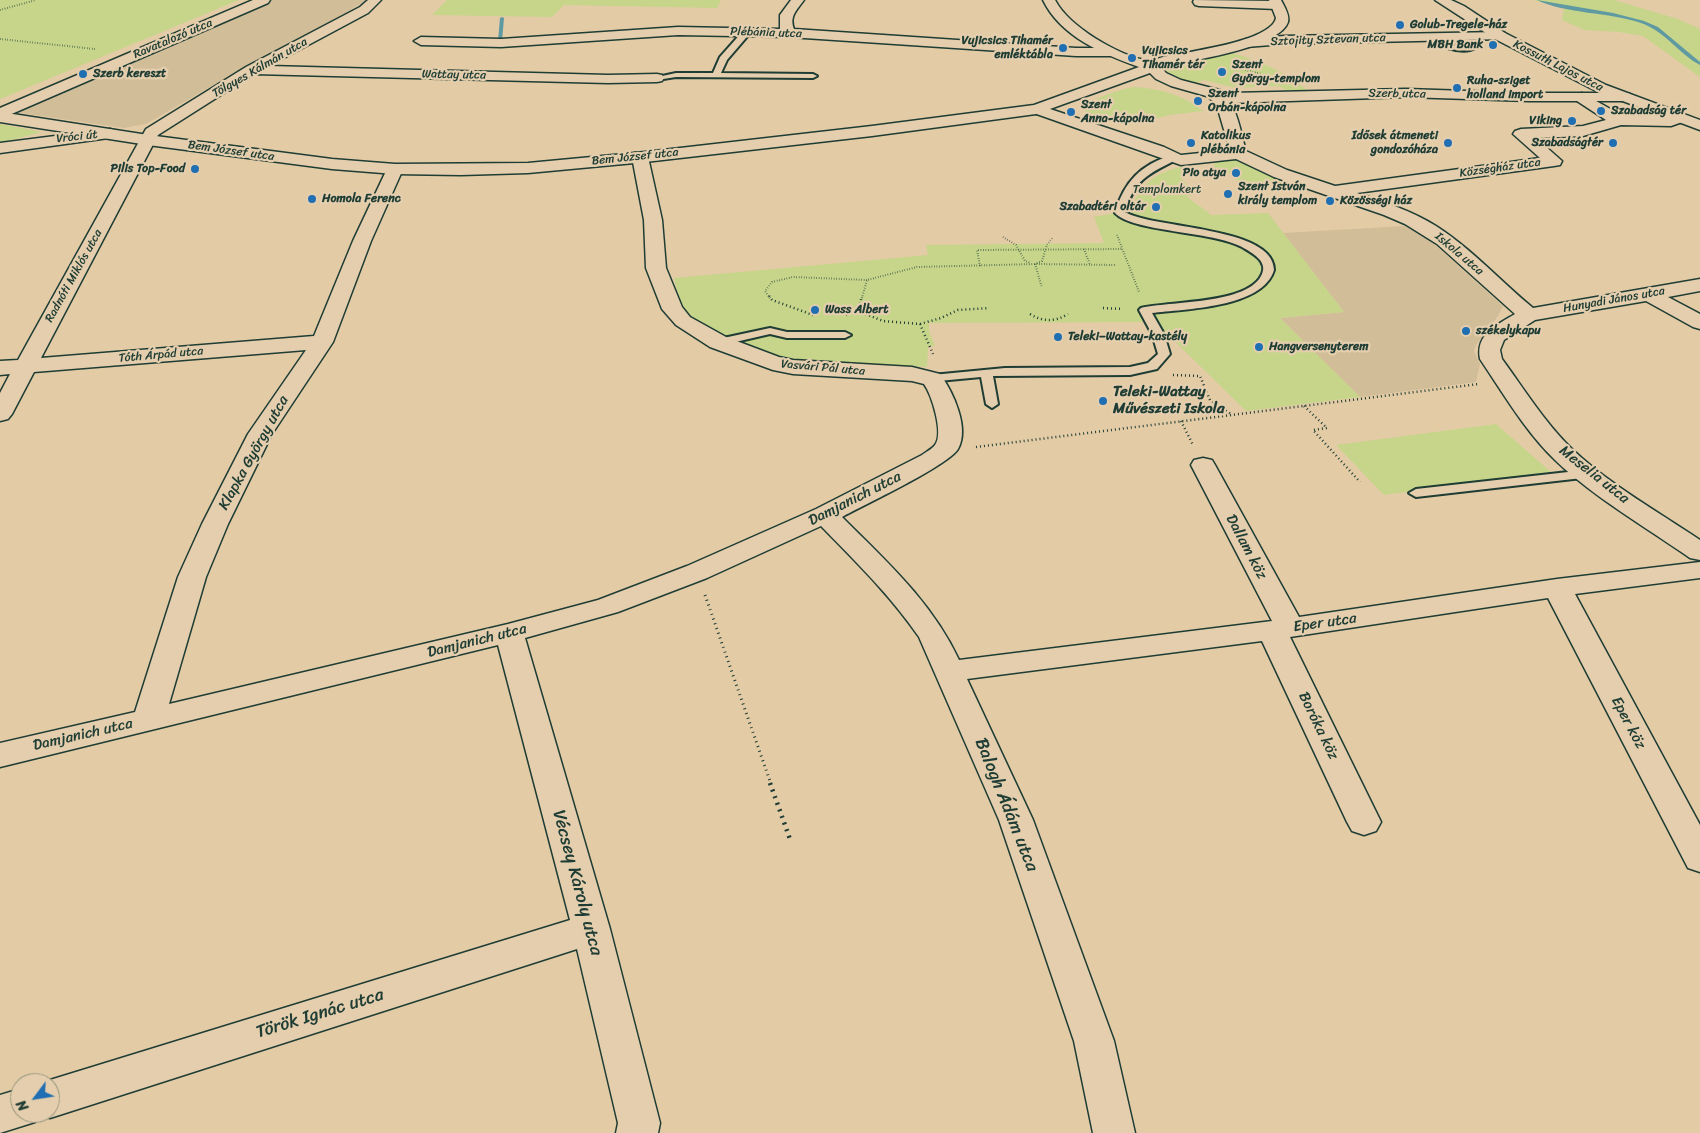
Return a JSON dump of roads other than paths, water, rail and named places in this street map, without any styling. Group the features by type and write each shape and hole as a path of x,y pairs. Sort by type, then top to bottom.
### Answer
{"street":[{"name":"Ravatalozó utca","path":"0,116 135,54 264,0"},
{"name":"Tölgyes Kálmán utca","path":"148,140 152,132 251,70 364,10 375,0"},
{"path":"789,33 785,18 787,12 798,0"},
{"path":"1049,0 1056,14 1110,52 1157,64 1246,44 1276,29 1281,23 1282,18 1276,2 1199,2"},
{"name":"Kossuth Lajos utca","path":"1441,0 1460,9 1500,36 1564,70 1625,97"},
{"name":"Plébánia utca","path":"421,41 501,44 678,31 746,32 789,33 1076,52 1110,52"},
{"name":"Sztojity Sztevan utca","path":"1246,44 1284,40 1500,36"},
{"path":"1157,64 1161,76 1176,83"},
{"name":"Bem József utca","path":"110,134 313,162 395,169 461,170 518,168 640,157 882,130 1036,108 1115,81 1157,64"},
{"name":"Wattay utca","path":"251,70 608,80 657,78"},
{"path":"1115,81 1136,80 1176,83"},
{"name":"Szerb utca","path":"1176,83 1213,94 1244,98 1406,93 1582,98 1625,97"},
{"path":"1036,108 1158,150 1172,158 1182,160 1239,154 1224,104 1213,94"},
{"path":"1625,97 1700,125"},
{"path":"1582,98 1618,120 1671,121 1680,118"},
{"path":"0,116 110,134"},
{"name":"Községház utca","path":"1336,191 1554,161 1521,134 1593,129 1606,127 1618,120"},
{"name":"Vróci út","path":"45,141 70,127"},
{"name":"Vróci út","path":"0,148 110,134"},
{"name":"Radnóti Miklós utca","path":"0,414 148,140"},
{"name":"Iskola utca","path":"1239,154 1298,179 1392,211 1440,235 1529,315"},
{"name":"Vasvári Pál utca","path":"640,157 653,220 656,268 672,309 683,320 718,342 773,363 793,367 912,374 932,379"},
{"name":"Klapka György utca","path":"148,720 192,577 215,524 260,434 322,342 362,241 395,169"},
{"name":"Hunyadi János utca","path":"1529,315 1700,285"},
{"path":"1649,294 1700,323"},
{"name":"Meselia utca","path":"1529,315 1500,332 1494,338 1489,350 1491,359 1543,432 1563,454 1586,474 1700,552"},
{"name":"Tóth Árpád utca","path":"0,368 322,342"},
{"name":"Damjanich utca","path":"0,755 509,634 608,606 697,572 825,515 939,454 951,433 939,390 932,379"},
{"name":"Dallam köz","path":"1203,465 1281,630"},
{"name":"Balogh Ádám utca","path":"825,515 889,579 912,606 933,636 1016,820 1094,1041 1114,1133"},
{"name":"Eper utca","path":"948,671 1146,645 1281,630 1557,588 1700,570"},
{"name":"Eper köz","path":"1557,588 1700,858"},
{"name":"Boróka köz","path":"1281,630 1364,822"},
{"name":"Vécsey Károly utca","path":"509,634 591,929 640,1123 637,1133"},
{"name":"Török Ignác utca","path":"60,1096 591,929"}],"lane":[{"path":"716,75 723,59 746,32"},
{"path":"1430,37 1448,47 1473,47"},
{"path":"657,78 676,75 813,76"},
{"path":"932,379 952,375 986,373 1130,371 1150,368 1159,362 1164,354 1158,334 1145,310 1211,302 1240,295 1257,287 1264,281 1270,271 1269,264 1262,255 1248,246 1197,230 1138,221 1120,213 1127,191 1135,179 1172,158"},
{"path":"718,342 770,331 787,335 845,336"},
{"path":"986,373 992,404"},
{"path":"1416,493 1586,474"}],"waterway":[{"path":"1539,0 1643,22 1657,28 1700,64"},
{"path":"500,41 502,18"}],"place":[{"name":"Golub-Tregele-ház","path":"1400,25"},
{"name":"MBH Bank","path":"1493,45"},
{"name":"Vujicsics Tihamér emléktábla","path":"1063,48"},
{"name":"Vujicsics Tihamér tér","path":"1132,58"},
{"name":"Szent György-templom","path":"1222,72"},
{"name":"Szerb kereszt","path":"83,74"},
{"name":"Ruha-sziget holland import","path":"1457,88"},
{"name":"Szent Orbán-kápolna","path":"1198,101"},
{"name":"Szabadság tér","path":"1601,111"},
{"name":"Szent Anna-kápolna","path":"1071,112"},
{"name":"Viking","path":"1572,121"},
{"name":"Katolikus plébánia","path":"1191,143"},
{"name":"Idősek átmeneti gondozóháza","path":"1448,143"},
{"name":"Szabadságtér","path":"1613,143"},
{"name":"Pilis Top-Food","path":"195,169"},
{"name":"Pio atya","path":"1236,173"},
{"name":"Szent István király templom","path":"1228,194"},
{"name":"Homola Ferenc","path":"312,199"},
{"name":"Közösségi ház","path":"1330,201"},
{"name":"Szabadtéri oltár","path":"1156,207"},
{"name":"Wass Albert","path":"815,310"},
{"name":"székelykapu","path":"1466,331"},
{"name":"Teleki–Wattay-kastély","path":"1058,337"},
{"name":"Hangversenyterem","path":"1259,347"},
{"name":"Teleki-Wattay Művészeti Iskola","path":"1103,401"}],"park label":[{"name":"Templomkert","path":"1167,190"}]}
